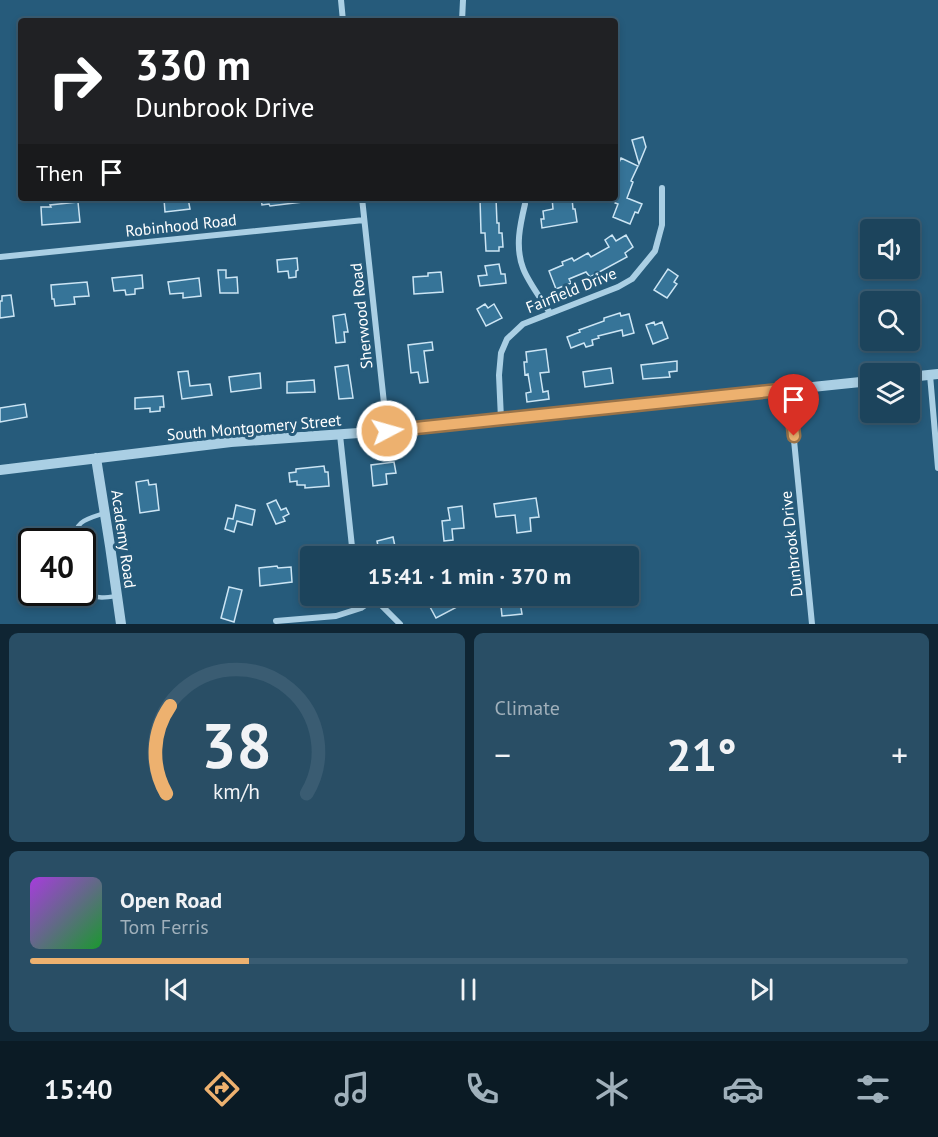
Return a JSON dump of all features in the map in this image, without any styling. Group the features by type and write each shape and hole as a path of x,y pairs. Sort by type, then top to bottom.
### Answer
{"street":[{"path":"341,0 343,18"},
{"path":"462,18 463,0"},
{"name":"Fairfield Drive","path":"501,419 499,375 501,353 507,339 523,324 618,287 632,279 655,250 662,225 662,188"},
{"name":"Sherwood Road","path":"362,201 387,431"},
{"path":"525,204 519,228 518,249 523,270 550,313"},
{"name":"Robinhood Road","path":"0,257 364,220"},
{"path":"934,375 938,468"},
{"name":"South Montgomery Street","path":"0,470 231,442 387,431 860,382"},
{"name":"Dunbrook Drive","path":"789,389 812,624"},
{"path":"340,435 352,546"},
{"name":"Academy Road","path":"96,458 121,624"},
{"path":"276,621 336,616 364,606"},
{"path":"382,606 400,624"}],"lane":[{"path":"76,528 82,521 105,513"},
{"path":"96,597 117,596"}],"building":[{"path":"643,137 646,147 639,164 632,140"},
{"path":"621,158 638,166 627,198 642,204 638,213 635,212 630,224 613,217 618,204 615,201 618,201 618,165"},
{"path":"164,201 189,201 190,209 165,212"},
{"path":"261,201 302,202 270,206 269,204 262,205"},
{"path":"480,201 496,201 497,223 499,223 499,233 502,233 503,247 499,247 499,251 486,251 485,233 481,233"},
{"path":"552,201 572,201 577,222 542,228 543,211 553,209"},
{"path":"78,202 80,222 42,225 41,207"},
{"path":"612,235 616,241 626,235 633,247 625,253 627,257 590,277 586,272 569,279 571,283 556,289 549,271 572,258 574,261 588,253 591,257 609,247 605,240"},
{"path":"297,258 296,277 289,278 288,271 278,272 277,260"},
{"path":"499,264 501,274 505,274 506,283 480,286 478,276 487,275 485,266"},
{"path":"668,269 678,276 674,282 677,284 667,298 654,290"},
{"path":"218,270 226,270 226,278 237,277 238,293 220,293"},
{"path":"441,272 443,292 414,294 413,277"},
{"path":"142,275 143,288 135,289 135,294 126,295 125,290 114,291 112,278"},
{"path":"199,278 201,296 183,298 183,293 170,294 168,282"},
{"path":"87,282 89,296 74,297 75,304 55,306 51,285"},
{"path":"11,295 14,316 0,318 2,296"},
{"path":"485,304 488,308 494,304 502,318 486,326 477,309"},
{"path":"620,313 621,316 629,314 634,333 623,336 622,330 598,336 599,338 592,340 593,345 586,347 584,343 571,348 567,337 604,321 604,318"},
{"path":"345,314 348,332 344,332 345,342 336,343 333,316"},
{"path":"654,322 655,325 662,322 668,338 653,344 646,325"},
{"path":"432,342 433,350 424,351 428,382 420,383 418,372 411,373 408,345"},
{"path":"546,349 549,372 540,373 543,392 548,391 549,399 527,402 526,393 531,392 528,374 525,375 526,352"},
{"path":"677,361 677,371 669,372 670,377 643,379 641,365"},
{"path":"348,365 353,398 339,399 335,367"},
{"path":"611,368 613,383 585,387 583,372"},
{"path":"188,371 190,386 210,384 212,395 182,399 178,372"},
{"path":"260,373 261,388 231,392 229,377"},
{"path":"314,380 315,392 287,393 287,382"},
{"path":"163,396 164,407 160,407 160,411 150,412 150,408 135,409 135,398"},
{"path":"25,404 27,417 0,422 0,408"},
{"path":"394,462 396,473 386,474 387,484 373,486 371,465"},
{"path":"324,466 325,472 328,472 329,486 305,488 305,485 297,485 297,481 290,482 289,473 296,472 296,469"},
{"path":"148,480 149,485 156,484 159,510 140,513 136,482"},
{"path":"536,498 539,517 530,518 531,531 517,533 515,515 496,517 494,504"},
{"path":"276,500 281,510 286,508 289,514 283,517 285,521 276,524 267,504"},
{"path":"236,505 255,510 252,525 237,521 234,532 225,529 228,518 233,519"},
{"path":"462,506 464,528 452,529 453,540 444,541 442,521 450,520 448,508"},
{"path":"393,537 395,546 378,546 377,541"},
{"path":"277,566 278,568 291,567 292,582 260,586 259,568"},
{"path":"229,587 242,590 234,622 221,618"},
{"path":"430,606 457,606 457,607 436,618"},
{"path":"501,606 521,606 522,614 502,616"}],"route":[{"path":"387,431 789,389 794,436"}]}
